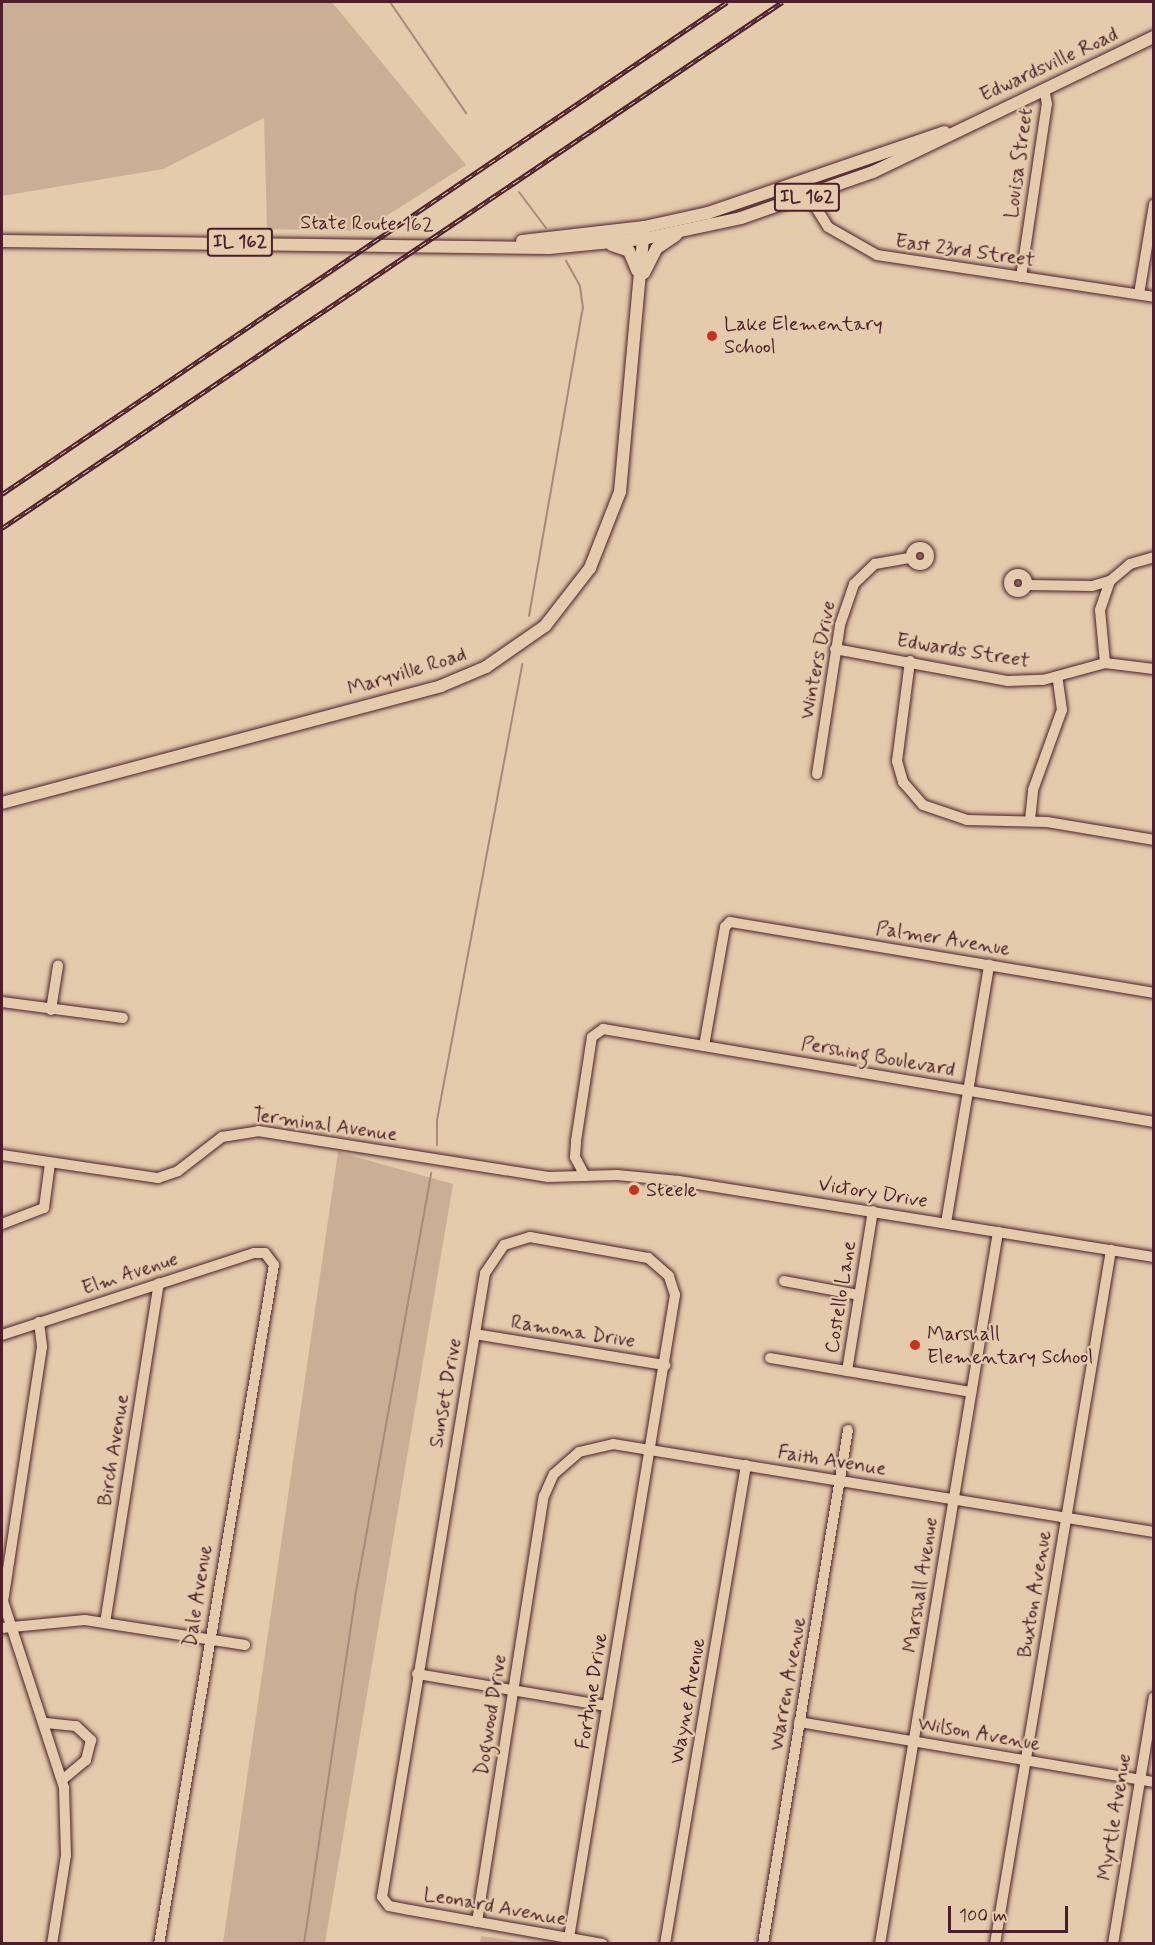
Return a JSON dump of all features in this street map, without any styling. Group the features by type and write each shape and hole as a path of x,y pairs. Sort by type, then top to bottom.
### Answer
{"main road":[{"name":"Edwardsville Road","path":"644,233 802,185 961,127 1154,37"},
{"name":"Edwardsville Road","path":"644,233 684,231 808,197 916,154 961,127"},
{"path":"640,286 657,248 684,231"},
{"name":"State Route 162","path":"2,241 479,246 604,244 644,233"},
{"name":"State Route 162","path":"479,246 644,233"},
{"name":"Maryville Road","path":"2,803 441,686 524,643 577,588 614,514 624,472 644,233"},
{"path":"604,244 636,259 640,286"}],"street":[{"name":"Louisa Street","path":"1021,277 1046,115 1044,89"},
{"name":"East 23rd Street","path":"802,185 828,227 870,253 1154,297"},
{"path":"1139,294 1154,204"},
{"path":"1028,585 1076,589 1110,581 1130,564 1154,557"},
{"name":"Winters Drive","path":"817,774 835,649 859,575 884,561 910,558"},
{"path":"1105,663 1100,610 1110,581"},
{"name":"Edwards Street","path":"835,649 910,661 1008,681 1057,676 1105,663 1154,669"},
{"path":"910,661 897,749 908,790 923,805 953,817 1030,820 1154,840"},
{"path":"1030,820 1033,790 1062,710 1057,676"},
{"name":"Palmer Avenue","path":"704,1046 727,923 1154,993"},
{"path":"946,1223 989,965"},
{"path":"51,1010 58,966"},
{"path":"2,1002 123,1018"},
{"name":"Pershing Boulevard","path":"585,1176 575,1150 597,1032 704,1046 1154,1122"},
{"name":"Terminal Avenue","path":"2,1155 50,1164 158,1178 178,1171 222,1137 250,1131 534,1176 585,1176"},
{"path":"2,1224 44,1208 50,1164"},
{"name":"Victory Drive","path":"585,1176 657,1178 1154,1257"},
{"name":"Costello Lane","path":"873,1211 847,1371 971,1392"},
{"name":"Marshall Avenue","path":"880,1944 998,1232"},
{"name":"Sunset Drive","path":"384,1902 417,1674 487,1266 510,1241 530,1237 636,1254 657,1263 673,1285 665,1365 650,1450"},
{"name":"Buxton Avenue","path":"995,1944 1111,1250"},
{"name":"Elm Avenue","path":"2,1335 254,1253 269,1256"},
{"name":"Dale Avenue","path":"159,1944 209,1639 274,1271 269,1256"},
{"path":"784,1281 859,1295"},
{"name":"Birch Avenue","path":"105,1623 159,1283"},
{"path":"39,1322 42,1347 2,1587 6,1627 46,1723 63,1779 66,1855 52,1944"},
{"name":"Ramona Drive","path":"475,1334 665,1365"},
{"path":"770,1358 847,1371"},
{"name":"Warren Avenue","path":"762,1944 848,1430"},
{"name":"Faith Avenue","path":"542,1513 555,1474 579,1452 600,1444 746,1465 1154,1532"},
{"name":"Fortune Drive","path":"569,1938 650,1450"},
{"name":"Wayne Avenue","path":"665,1944 746,1465"},
{"name":"Dogwood Drive","path":"477,1922 542,1513"},
{"path":"6,1627 105,1623 245,1645"},
{"path":"417,1674 607,1706"},
{"name":"Myrtle Avenue","path":"1113,1944 1154,1697"},
{"name":"Wilson Avenue","path":"799,1722 1154,1782"},
{"path":"46,1723 76,1726 91,1740 86,1760 63,1779"},
{"name":"Leonard Avenue","path":"384,1902 477,1922 602,1944"}],"shaded area":[{"path":"2,2 332,2 466,165 363,231 267,229 264,118 163,169 2,196"},
{"path":"338,1152 453,1184 325,1943 223,1943"},
{"path":"481,1936 528,1943 480,1943"}],"waterway":[{"path":"390,2 466,113"},
{"path":"519,192 546,228"},
{"path":"529,616 583,308 580,286 566,261"},
{"path":"437,1145 437,1120 522,664"},
{"path":"304,1944 355,1597 431,1173"}],"railway":[{"path":"2,494 727,2"},
{"path":"2,528 782,2"}],"place":[{"name":"Lake Elementary School","path":"712,336"},
{"name":"Steele","path":"634,1190"},
{"name":"Marshall Elementary School","path":"915,1345"}]}
